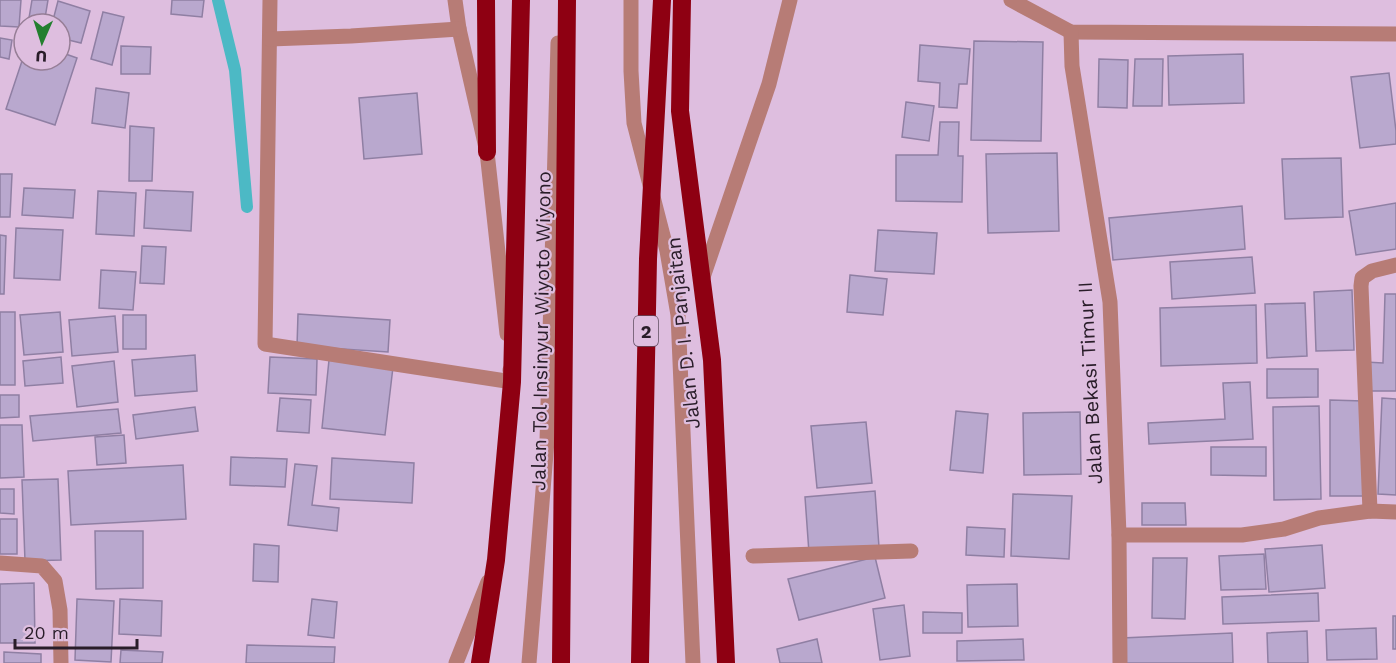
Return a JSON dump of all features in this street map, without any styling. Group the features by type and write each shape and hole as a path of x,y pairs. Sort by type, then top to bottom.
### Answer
{"highway":[{"path":"486,0 487,152"},
{"path":"480,663 496,560 512,382 521,0"},
{"name":"Jalan Tol Insinyur Wiyoto Wiyono","path":"561,663 567,0"},
{"name":"2","path":"640,663 648,259 662,0"},
{"name":"Jalan D. I. Panjaitan","path":"682,0 680,111 712,360 726,663"}],"street":[{"path":"270,0 265,344 512,382 487,152 454,0"},
{"path":"529,663 547,441 560,0"},
{"path":"631,0 634,123 668,251 678,315 693,663"},
{"path":"702,280 769,84 790,0"},
{"path":"1011,0 1071,32 1396,34"},
{"path":"270,39 459,28"},
{"name":"Jalan Bekasi Timur II","path":"1071,32 1072,66 1110,302 1119,535 1120,663"},
{"path":"1370,511 1361,286 1362,278 1372,271 1396,265"},
{"path":"1119,535 1242,535 1284,529 1319,518 1370,511 1396,512"},
{"path":"753,556 911,550"},
{"path":"456,663 496,560"},
{"path":"0,563 42,566 55,581 60,610 61,663"}],"building":[{"path":"0,0 21,0 20,12 12,12 12,27 0,26"},
{"path":"32,0 48,0 46,12 30,12"},
{"path":"172,0 204,0 202,17 171,14"},
{"path":"58,1 90,11 81,43 72,41 72,12 55,12"},
{"path":"103,12 124,17 112,65 91,59"},
{"path":"0,38 12,40 9,59 0,57"},
{"path":"974,41 1043,42 1041,141 971,140"},
{"path":"920,45 970,49 967,84 959,84 957,108 939,107 940,83 918,81"},
{"path":"121,46 151,47 150,74 121,74"},
{"path":"1243,54 1244,103 1169,105 1168,56"},
{"path":"72,56 77,58 55,125 6,109 18,72 72,72"},
{"path":"1099,59 1128,60 1127,108 1098,107"},
{"path":"1135,59 1163,59 1162,106 1133,106"},
{"path":"1389,73 1396,144 1360,148 1351,77"},
{"path":"96,88 129,93 125,128 92,123"},
{"path":"417,93 422,154 364,159 359,98"},
{"path":"906,102 934,106 929,141 902,137"},
{"path":"940,122 959,122 958,156 963,156 962,202 896,201 896,155 938,155"},
{"path":"130,126 154,128 152,181 129,181"},
{"path":"1057,153 1059,231 988,233 986,154"},
{"path":"1341,158 1343,217 1285,219 1282,159"},
{"path":"0,174 12,174 10,217 0,217"},
{"path":"24,188 75,190 73,218 22,215"},
{"path":"146,190 193,192 191,231 144,228"},
{"path":"98,191 136,193 134,236 96,234"},
{"path":"1396,203 1396,249 1356,255 1349,211"},
{"path":"1242,206 1245,249 1113,260 1109,218"},
{"path":"16,228 63,230 60,280 14,278"},
{"path":"878,230 937,233 934,274 875,271"},
{"path":"0,235 6,236 4,294 0,294"},
{"path":"142,246 166,247 164,284 140,283"},
{"path":"1252,257 1255,293 1172,299 1170,262"},
{"path":"101,270 136,272 133,310 99,308"},
{"path":"850,275 887,279 883,315 847,312"},
{"path":"1352,290 1354,350 1316,351 1314,292"},
{"path":"1385,294 1396,294 1396,391 1366,391 1366,362 1383,363"},
{"path":"1305,303 1307,356 1267,358 1265,304"},
{"path":"1256,305 1257,363 1161,366 1160,308"},
{"path":"0,312 15,312 15,385 0,385"},
{"path":"60,312 63,352 24,355 20,315"},
{"path":"298,314 390,320 388,352 297,346"},
{"path":"123,315 146,315 146,349 123,349"},
{"path":"115,316 118,352 72,356 69,320"},
{"path":"195,355 197,391 135,396 132,360"},
{"path":"61,357 63,383 25,386 23,361"},
{"path":"270,357 317,359 316,395 268,393"},
{"path":"329,360 393,367 385,435 322,428"},
{"path":"114,361 118,402 77,407 72,366"},
{"path":"1267,369 1318,369 1318,397 1267,398"},
{"path":"1250,382 1253,439 1149,444 1148,423 1225,419 1223,383"},
{"path":"0,395 19,395 19,417 0,418"},
{"path":"280,398 311,400 309,433 277,431"},
{"path":"1382,398 1396,399 1396,495 1378,494"},
{"path":"1330,400 1363,401 1364,496 1330,496"},
{"path":"1319,406 1321,499 1274,500 1273,407"},
{"path":"195,407 198,431 136,439 133,415"},
{"path":"118,409 121,433 33,441 30,416"},
{"path":"956,411 988,414 983,473 950,470"},
{"path":"1080,412 1081,474 1024,475 1023,413"},
{"path":"866,422 872,483 817,488 811,426"},
{"path":"0,425 22,425 24,477 0,478"},
{"path":"124,435 126,463 97,465 95,437"},
{"path":"1211,447 1266,447 1266,476 1211,475"},
{"path":"231,457 287,459 285,487 230,485"},
{"path":"332,458 414,463 412,503 330,499"},
{"path":"295,464 317,466 312,505 339,508 337,531 288,525"},
{"path":"183,465 186,519 71,525 68,471"},
{"path":"58,479 61,560 25,561 22,480"},
{"path":"0,489 14,489 14,514 0,513"},
{"path":"875,491 879,547 809,553 805,497"},
{"path":"1013,494 1072,496 1069,559 1011,556"},
{"path":"1142,503 1185,503 1186,525 1142,525"},
{"path":"0,519 17,519 17,554 0,554"},
{"path":"967,527 1005,529 1004,557 966,555"},
{"path":"95,531 143,531 143,588 96,589"},
{"path":"254,544 279,546 278,582 253,581"},
{"path":"1322,545 1325,588 1269,592 1265,549"},
{"path":"1264,554 1266,589 1221,590 1219,556"},
{"path":"875,557 885,598 799,620 788,579"},
{"path":"1153,558 1187,558 1185,619 1152,618"},
{"path":"34,583 35,643 0,643 0,584"},
{"path":"1017,584 1018,626 968,627 967,585"},
{"path":"1318,593 1319,621 1223,624 1222,597"},
{"path":"77,599 114,601 111,662 75,660"},
{"path":"120,599 162,601 161,636 119,634"},
{"path":"312,599 337,602 334,638 308,635"},
{"path":"904,605 910,656 880,660 873,609"},
{"path":"923,612 962,613 962,633 923,633"},
{"path":"1393,616 1396,616 1396,649 1393,649"},
{"path":"1376,628 1377,659 1327,660 1326,630"},
{"path":"1307,631 1308,663 1268,663 1267,633"},
{"path":"1232,633 1233,663 1123,663 1122,638"},
{"path":"817,639 822,663 780,663 777,649"},
{"path":"1023,639 1024,660 957,661 957,641"},
{"path":"247,645 335,647 334,663 246,663"},
{"path":"121,650 163,652 162,663 120,663"},
{"path":"4,652 41,654 41,663 4,663"}],"waterway":[{"path":"218,0 235,70 247,207"}]}
